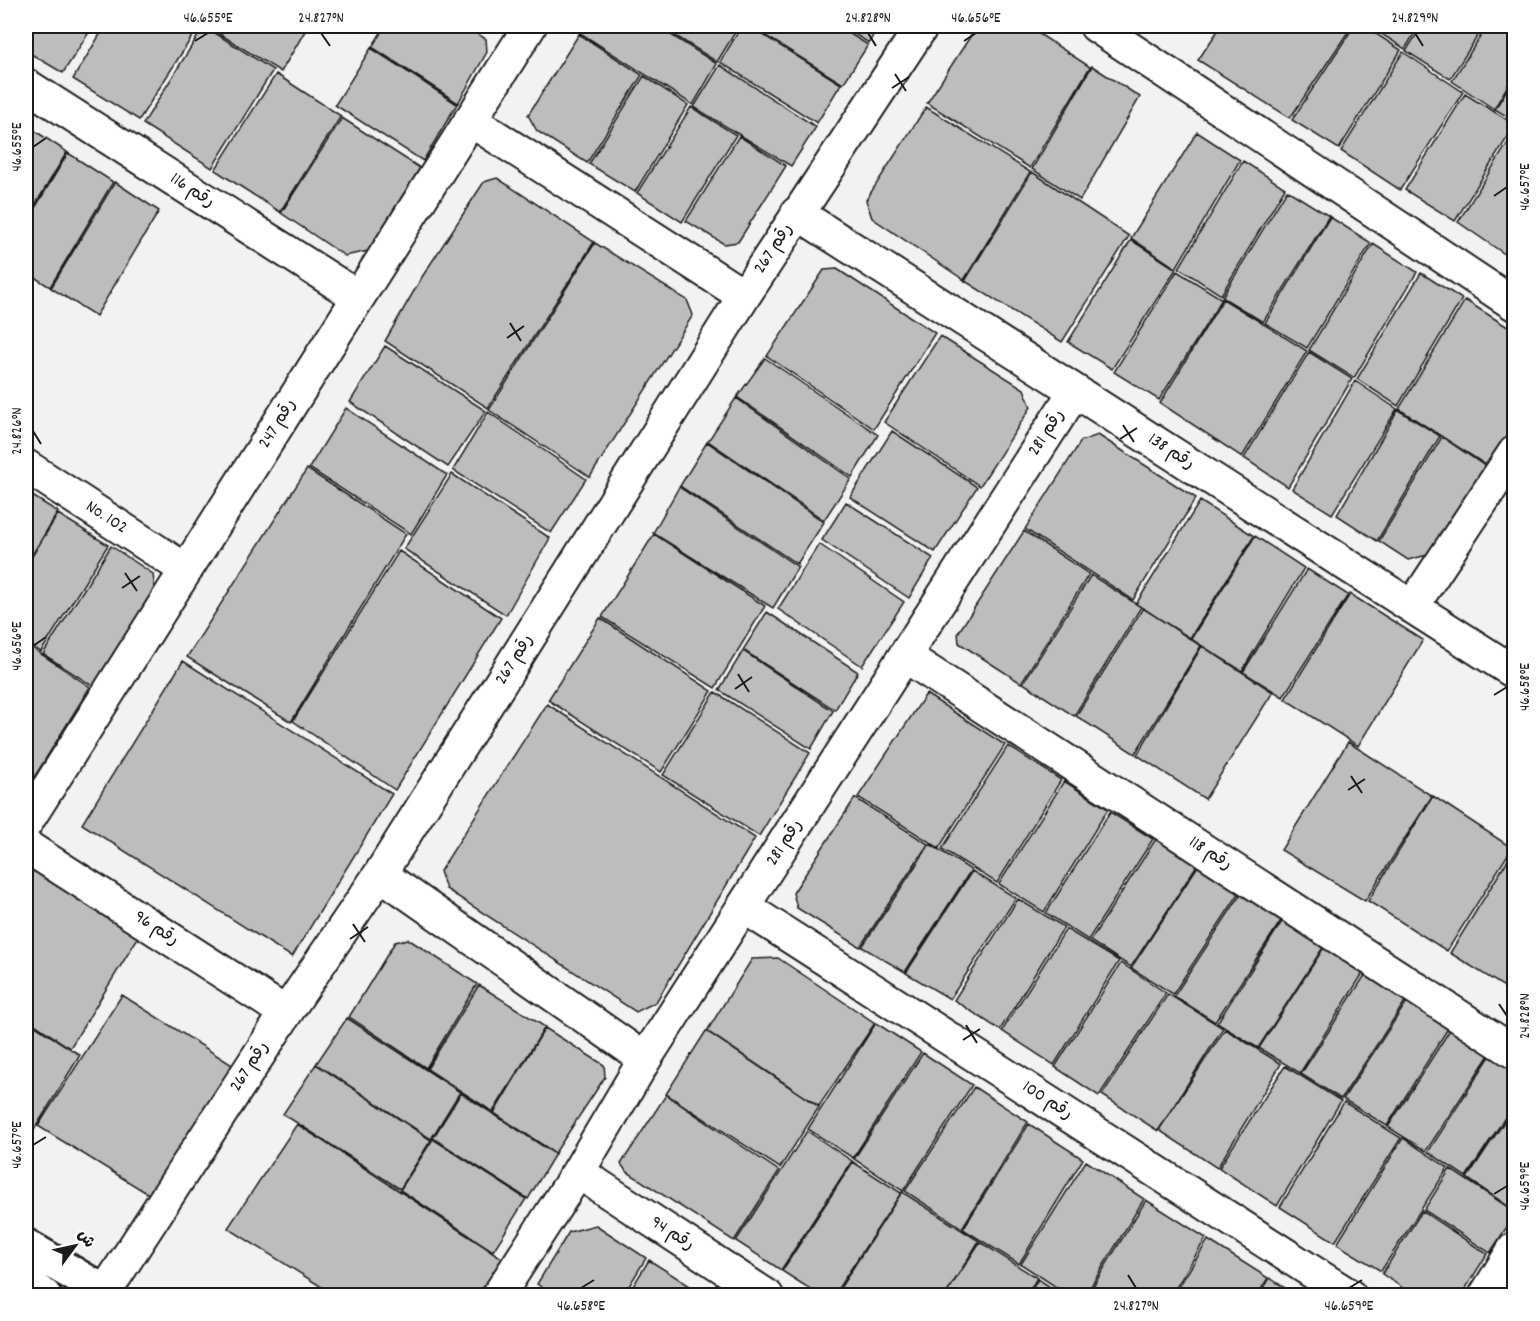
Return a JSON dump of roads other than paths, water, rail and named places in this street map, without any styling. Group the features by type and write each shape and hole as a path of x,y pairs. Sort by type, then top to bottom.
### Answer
{"main road":[{"path":"26,1246 108,1294"},
{"path":"26,1283 44,1296"}],"street":[{"name":"رقم 267","path":"108,1294 285,1013 380,874 797,213 922,26"},
{"path":"1096,26 1515,304"},
{"name":"رقم 247","path":"26,823 470,120 516,30"},
{"name":"رقم 116","path":"26,85 358,297"},
{"path":"470,120 744,296"},
{"name":"رقم 138","path":"797,213 1515,672"},
{"name":"رقم 281","path":"508,1292 645,1059 1075,391"},
{"path":"1412,607 1515,453"},
{"name":"No. 102","path":"26,466 186,570"},
{"name":"رقم 118","path":"905,656 1515,1052"},
{"name":"رقم 96","path":"26,846 285,1013"},
{"path":"380,874 645,1059"},
{"name":"رقم 100","path":"744,907 1350,1296"},
{"name":"رقم 94","path":"578,1172 767,1296"},
{"path":"1485,1296 1515,1250"}]}
